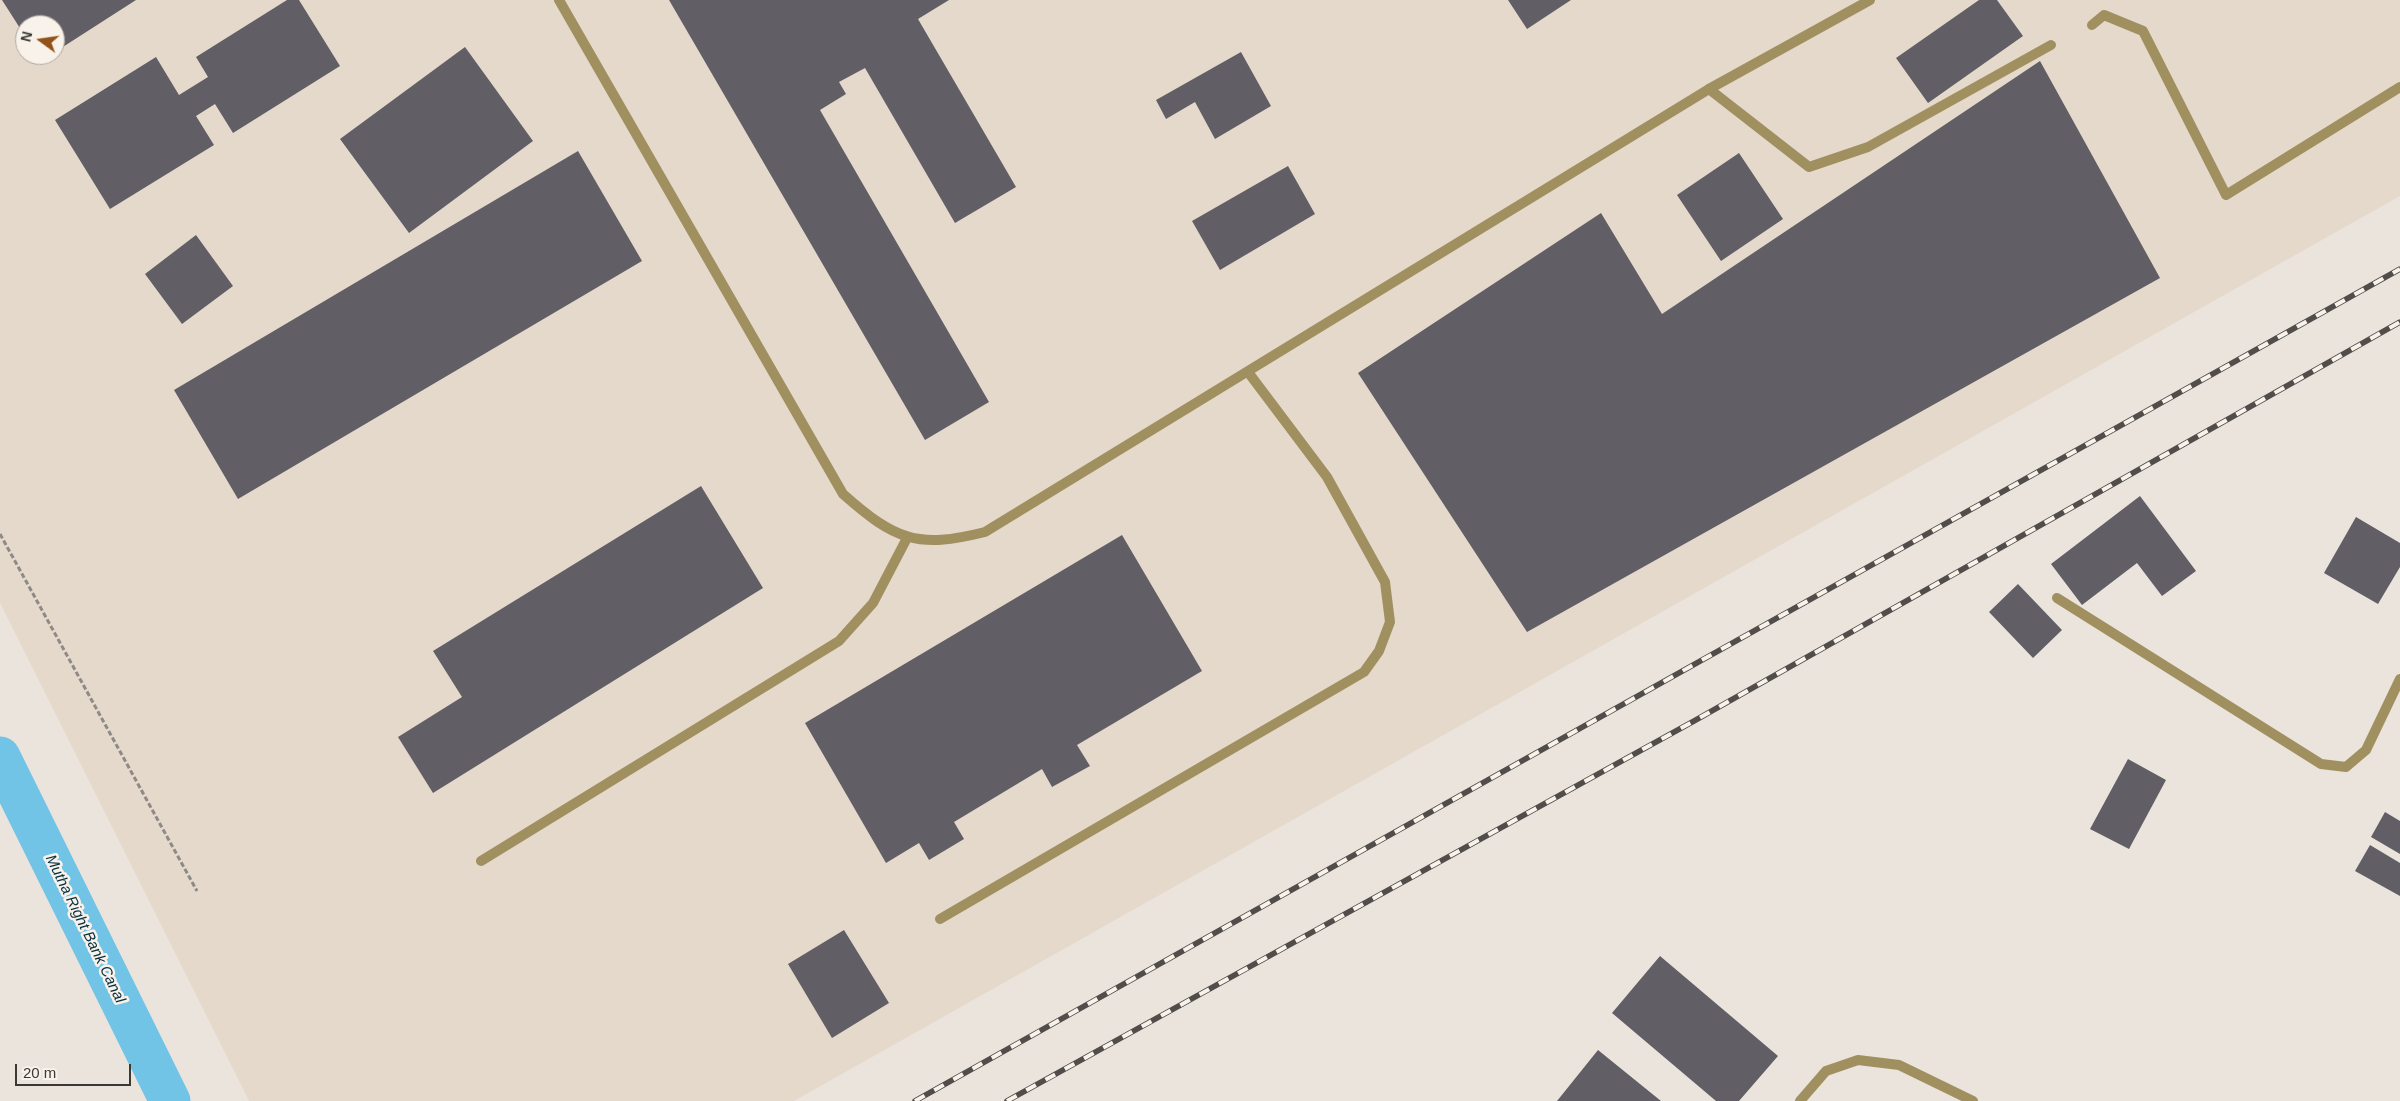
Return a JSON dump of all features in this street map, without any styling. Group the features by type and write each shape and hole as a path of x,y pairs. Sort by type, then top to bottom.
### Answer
{"street":[{"path":"559,0 844,494 871,518 907,538 951,541 986,532 1709,88 1870,0"},
{"path":"2092,25 2104,15 2143,31 2226,195 2400,87"},
{"path":"1709,88 1808,167 1868,147 2051,45"},
{"path":"940,919 1364,672 1380,651 1390,622 1384,582 1327,477 1248,372"},
{"path":"481,861 839,641 873,602 907,538"},
{"path":"2057,598 2321,764 2346,767 2366,750 2400,679"},
{"path":"1800,1101 1826,1071 1858,1060 1898,1065 1973,1101"}],"path":[{"path":"0,534 197,891"}],"shaded area":[{"path":"0,0 2400,0 2400,196 794,1101 249,1101 0,603"}],"building":[{"path":"2,0 136,0 65,46 65,15 15,15 15,20"},
{"path":"287,0 299,0 340,66 233,133 215,104 196,116 214,145 110,209 55,120 156,57 179,95 208,77 196,57"},
{"path":"669,0 949,0 918,19 1016,187 955,223 865,68 839,82 846,94 820,110 989,402 925,440"},
{"path":"1508,0 1571,0 1527,29"},
{"path":"1979,0 1997,0 2023,36 1928,103 1896,58"},
{"path":"465,47 533,141 409,233 340,139"},
{"path":"1241,52 1271,106 1215,139 1195,102 1166,119 1156,100"},
{"path":"2040,61 2160,278 1527,632 1358,373 1601,213 1662,314"},
{"path":"578,151 642,261 238,499 174,390"},
{"path":"1739,153 1783,219 1721,261 1677,195"},
{"path":"1288,166 1315,214 1220,270 1192,221"},
{"path":"196,235 233,286 182,324 145,274"},
{"path":"701,486 763,588 433,793 398,737 462,697 433,651"},
{"path":"2140,496 2196,571 2162,596 2137,563 2082,605 2051,564"},
{"path":"2356,517 2400,543 2400,567 2378,604 2324,573"},
{"path":"1122,535 1202,671 1077,745 1090,766 1052,787 1042,769 954,822 964,839 929,860 919,843 886,863 805,723"},
{"path":"2018,584 2062,630 2033,658 1989,612"},
{"path":"2128,759 2166,780 2129,849 2090,829"},
{"path":"2385,812 2400,821 2400,854 2371,837"},
{"path":"2370,845 2400,863 2400,896 2355,871"},
{"path":"844,930 889,1003 832,1038 788,964"},
{"path":"1660,956 1778,1056 1739,1101 1716,1101 1612,1013"},
{"path":"1598,1050 1661,1101 1557,1101"}],"waterway":[{"name":"Mutha Right Bank Canal","path":"0,757 170,1101"}],"railway":[{"path":"915,1101 2400,269"},
{"path":"1007,1101 1694,721 2400,322"}]}
